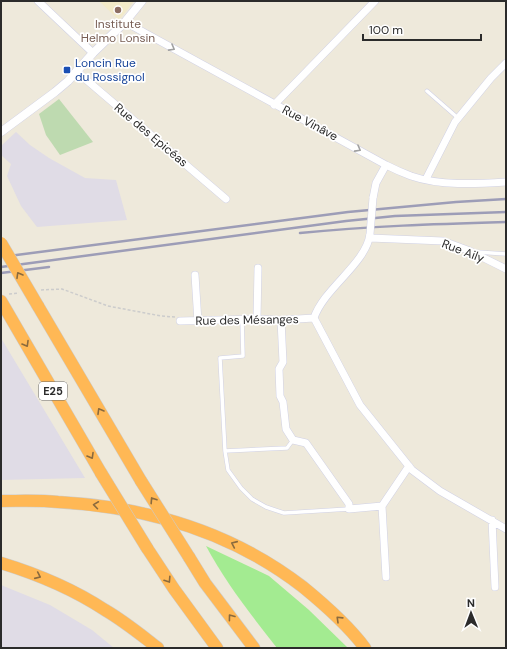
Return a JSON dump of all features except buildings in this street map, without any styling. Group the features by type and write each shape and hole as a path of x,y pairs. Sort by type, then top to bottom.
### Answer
{"highway":[{"name":"E25","path":"1,244 141,481 205,583 254,648"},
{"name":"E25","path":"5,302 101,473 147,548 174,589 218,648"},
{"path":"1,501 58,502 95,505 147,513 196,528 239,546 269,563 294,580 319,600 345,625 365,648"},
{"path":"1,563 25,570 57,584 98,605 158,648"}],"street":[{"path":"38,1 93,53"},
{"path":"1,132 55,92 125,22 142,1"},
{"path":"274,105 375,1"},
{"name":"Rue Vinâve","path":"125,22 274,105 327,132 386,165 411,176 426,180 451,183 478,184 506,182"},
{"path":"426,180 458,118 491,78 506,63"},
{"name":"Rue des Epicéas","path":"76,71 226,199"},
{"path":"386,165 376,183 373,198 370,236 366,250 331,291 315,314 314,318 360,405 412,470 440,491 506,528"},
{"name":"Rue Aily","path":"370,236 443,241 506,269"},
{"path":"257,319 258,268"},
{"path":"195,275 198,322"},
{"name":"Rue des Mésanges","path":"180,321 198,322 242,319 281,320 314,318"},
{"path":"281,320 283,362 280,369 280,396 283,402 286,428 293,440 306,443 349,504 349,509 382,506"},
{"path":"386,577 382,506 409,466"},
{"path":"492,520 495,586"}],"lane":[{"path":"427,91 458,118"},
{"path":"470,252 506,254"},
{"path":"242,319 243,356 220,358 225,451 228,470 241,488 252,499 266,507 284,513 349,509"},
{"path":"225,451 287,448 293,440"}],"path":[{"path":"39,290 62,289 108,306 161,316 176,317 180,321"},
{"path":"5,302 24,292"}],"shaded area":[{"name":"Institute Helmo Lonsin","path":"99,1 134,1 119,20"},
{"path":"16,132 30,145 49,158 85,178 116,180 127,220 37,227 21,206 7,176 11,164 1,155 1,146"},
{"path":"1,338 85,478 1,480"},
{"path":"1,585 50,605 92,630 114,648 1,648"}],"green space":[{"path":"59,99 93,142 60,155 46,135 39,114"},
{"path":"206,546 269,576 309,610 348,648 277,648 230,586"}],"railway":[{"path":"1,257 348,212 506,199"},
{"path":"1,267 346,221 395,216 506,212"},
{"path":"300,233 377,227 506,222"},
{"path":"1,273 49,267"}],"place":[{"name":"Institute Helmo Lonsin","path":"118,10"},
{"name":"Loncin Rue du Rossignol","path":"67,70"}]}
